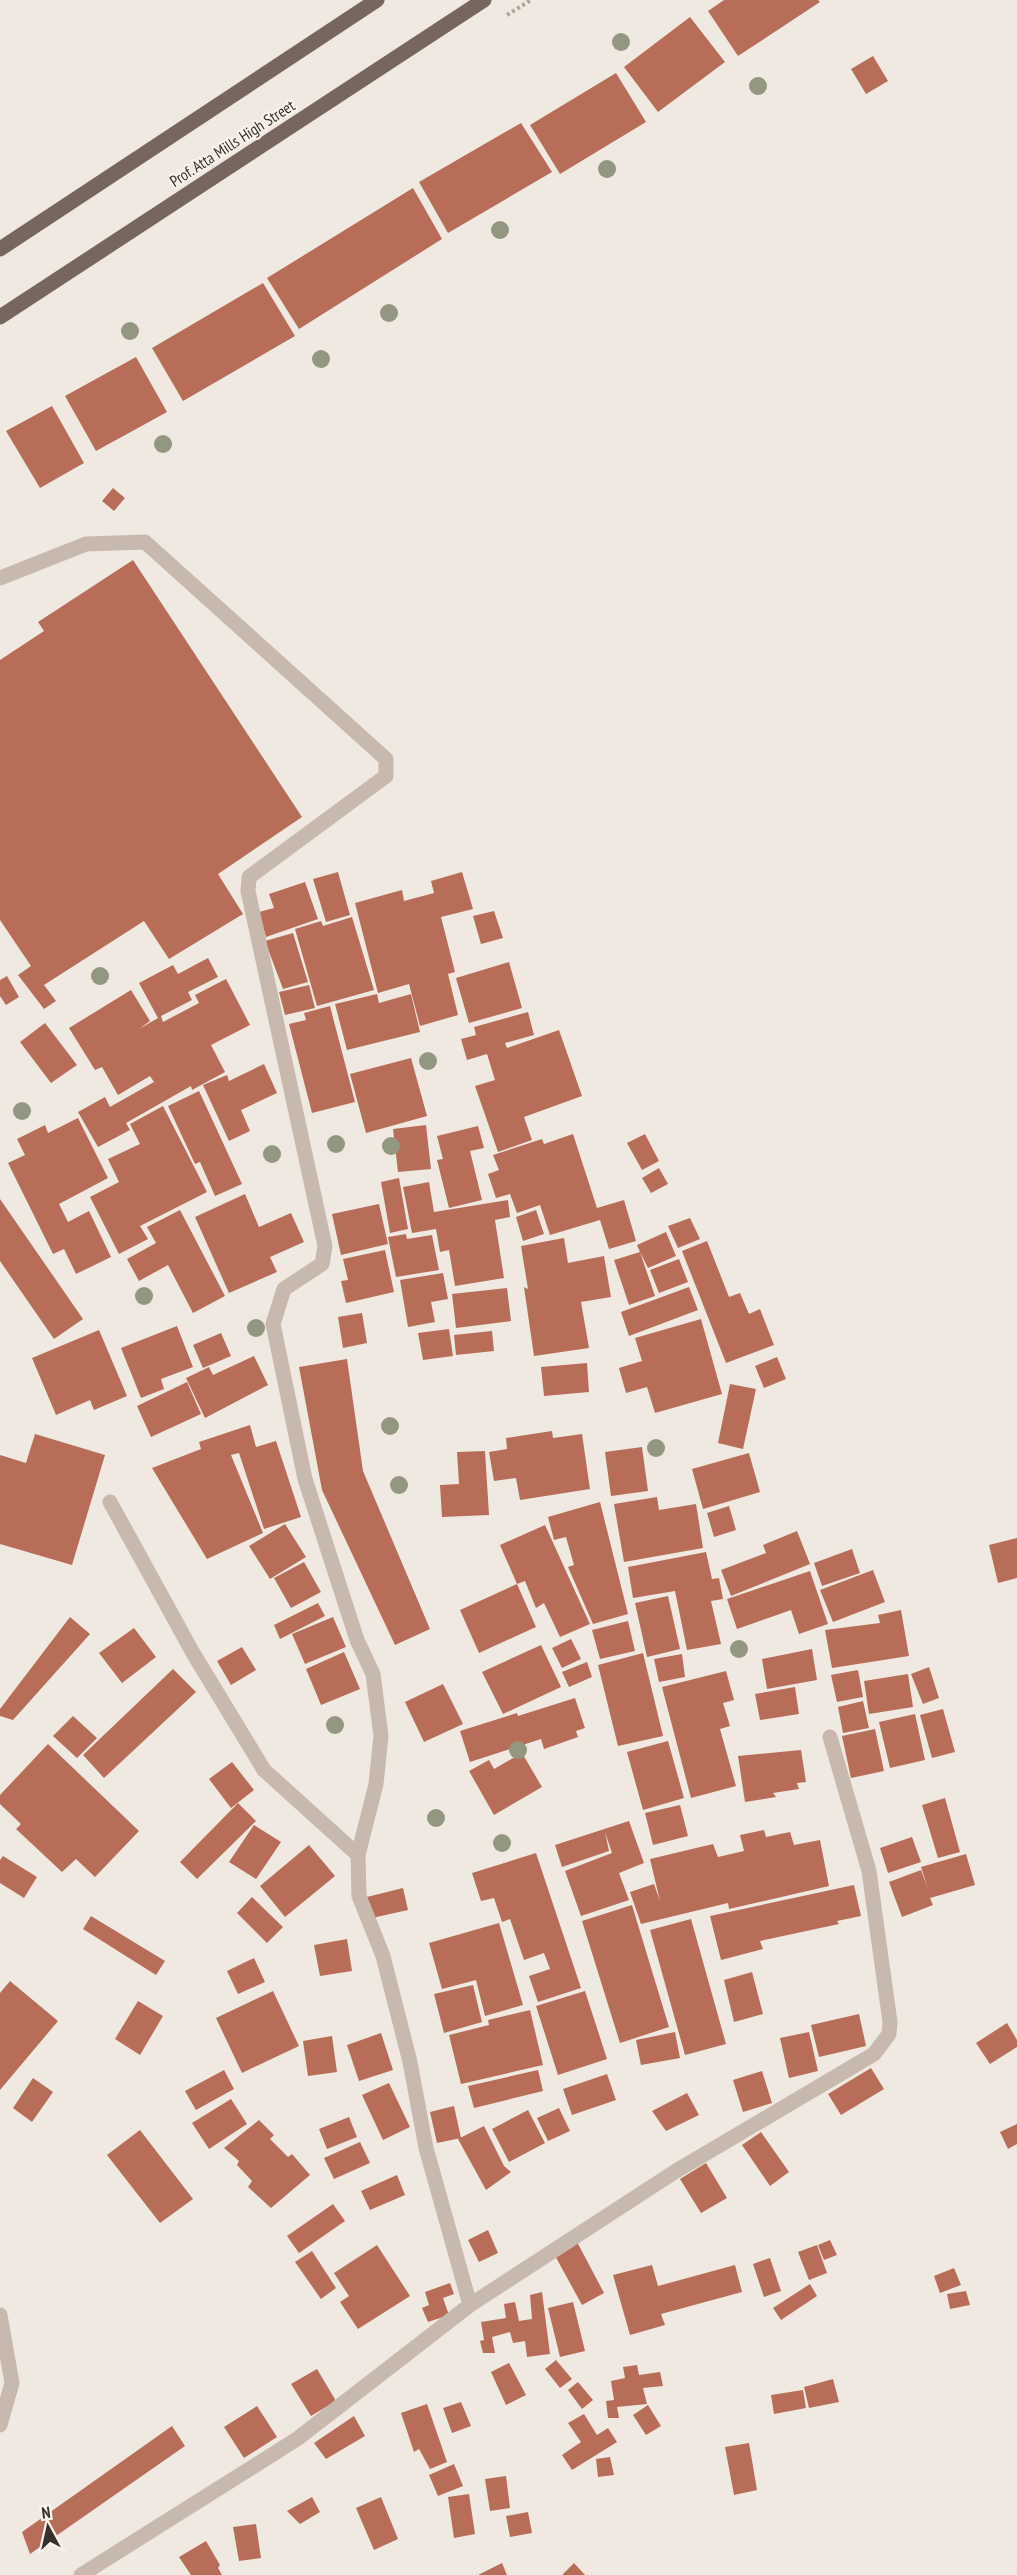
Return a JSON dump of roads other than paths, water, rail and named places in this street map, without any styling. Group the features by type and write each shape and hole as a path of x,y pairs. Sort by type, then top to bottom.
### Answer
{"main road":[{"path":"0,249 377,0"},
{"name":"Prof. Atta Mills High Street","path":"0,317 484,0"}],"street":[{"path":"0,578 86,544 145,542 386,759 386,776 249,877 248,891 325,1246 322,1264 284,1289 273,1324 305,1479 357,1640 373,1674 381,1736 376,1784 358,1855 359,1896 383,1956 410,2062 426,2148 470,2305"},
{"path":"110,1502 194,1653 264,1770 358,1855"},
{"path":"81,2575 297,2439 470,2305 676,2170 874,2054 889,2034 890,2022 869,1871 830,1737"},
{"path":"0,2315 12,2383 0,2425"}]}
